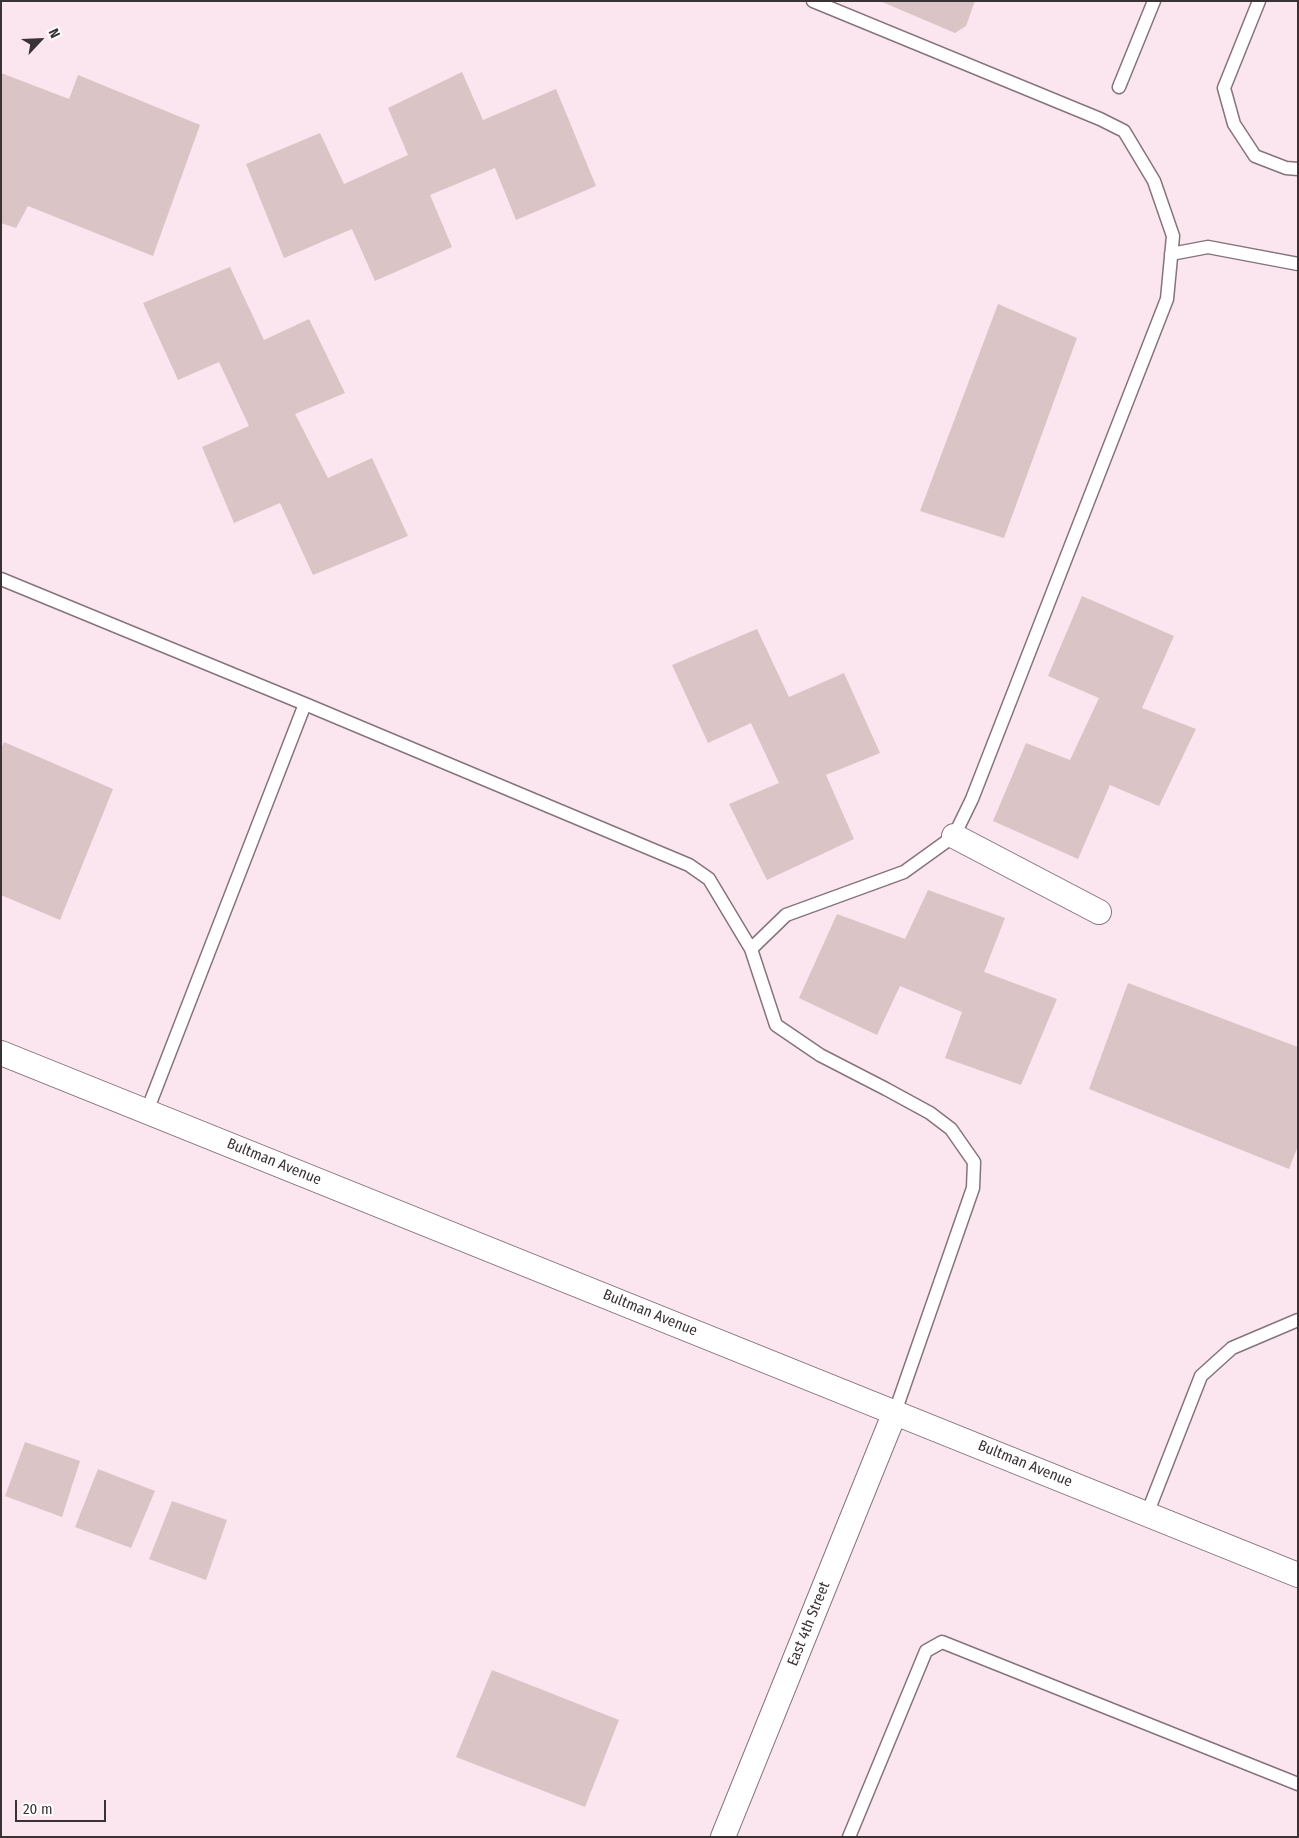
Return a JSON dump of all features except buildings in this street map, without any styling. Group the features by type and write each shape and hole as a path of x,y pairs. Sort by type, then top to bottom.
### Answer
{"street":[{"path":"954,836 1099,912"},
{"name":"Bultman Avenue","path":"1,1053 1298,1575"},
{"name":"East 4th Street","path":"723,1837 895,1412"}],"lane":[{"path":"751,949 786,915 904,872 954,836 972,799 1167,299 1173,236 1154,181 1124,131 813,1"},
{"path":"1120,87 1154,1"},
{"path":"1259,1 1224,88 1234,124 1255,156 1286,168 1298,169"},
{"path":"1171,254 1208,247 1298,264"},
{"path":"1,580 305,704 689,866 709,879 751,949 776,1025 820,1055 886,1088 930,1113 951,1129 974,1162 973,1188 895,1412"},
{"path":"147,1111 305,704"},
{"path":"1147,1514 1201,1376 1232,1348 1298,1320"},
{"path":"849,1837 926,1651 942,1642 1298,1784"}]}
